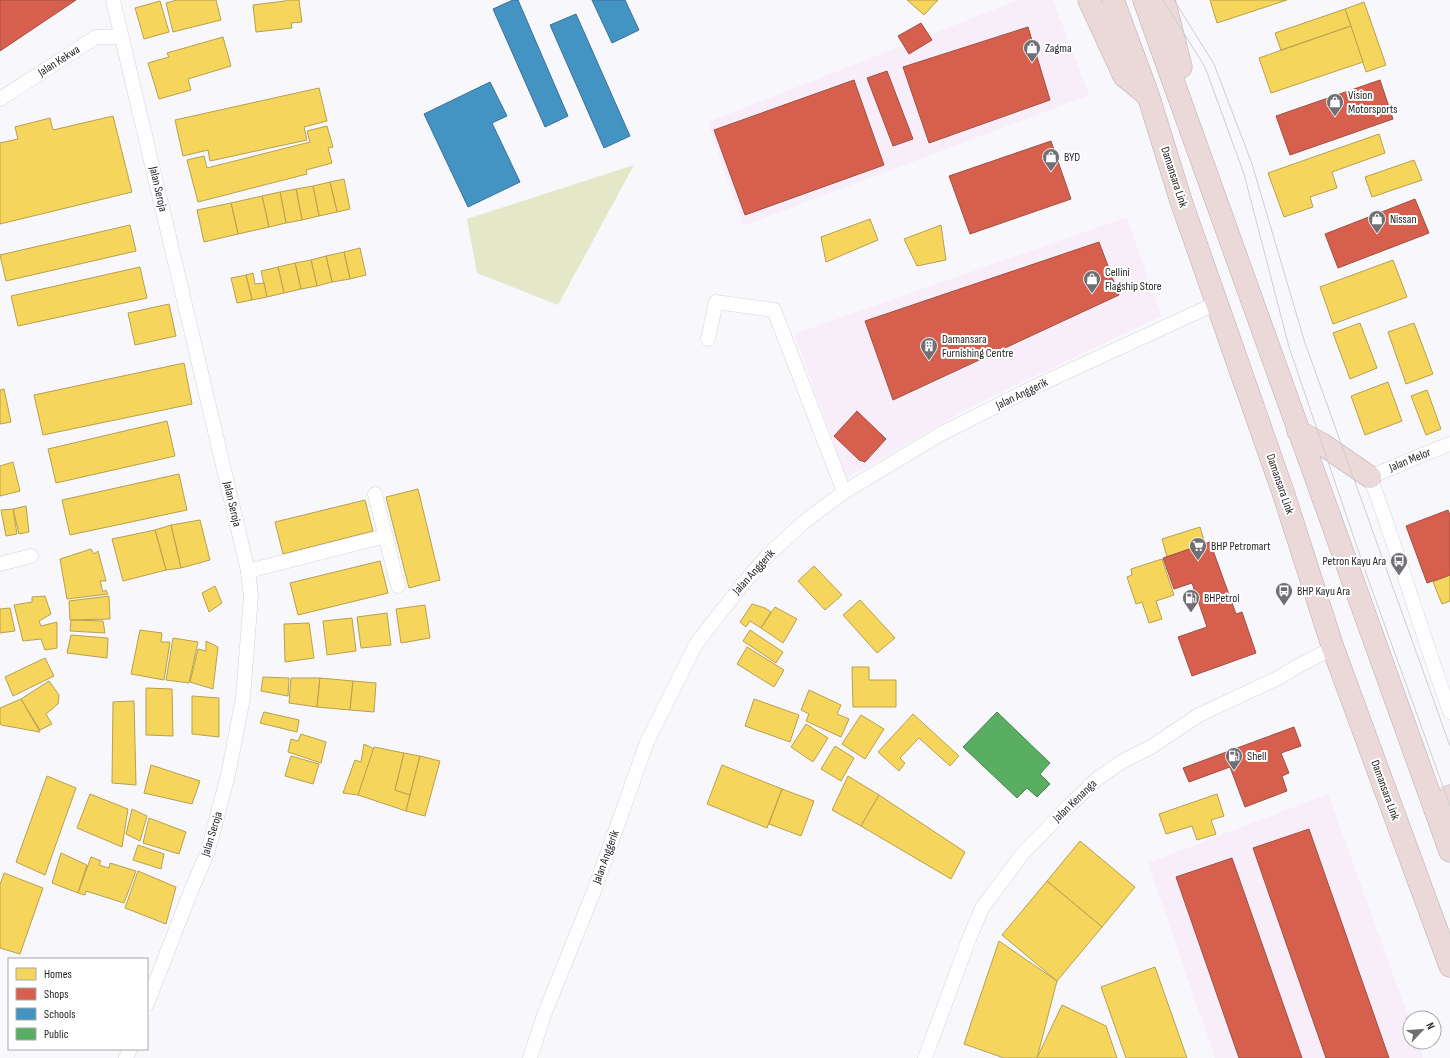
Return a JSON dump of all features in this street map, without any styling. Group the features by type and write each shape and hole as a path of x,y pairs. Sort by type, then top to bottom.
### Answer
{"highway":[{"path":"1089,0 1124,76 1148,96"},
{"name":"Damansara Link","path":"1113,0 1148,96 1181,201 1284,492 1333,648 1450,966"},
{"path":"1144,0 1450,851"},
{"path":"1164,0 1182,71 1190,129"},
{"path":"1298,431 1322,444 1370,477"},
{"path":"1450,796 1443,808 1450,836"}],"street":[{"name":"Jalan Seroja","path":"113,0 248,571 251,596 243,698 228,775 208,851 148,1001"},
{"name":"Jalan Kekwa","path":"0,99 96,37 122,37"},
{"path":"708,339 716,302 774,310 844,492"},
{"name":"Jalan Anggerik","path":"530,1058 544,1015 594,891 647,742 696,644 742,585 767,556 804,522 844,492 940,435 1032,388 1217,303"},
{"name":"Jalan Melor","path":"1370,477 1450,444"},
{"path":"1370,477 1450,712"},
{"path":"375,494 398,586"},
{"path":"248,571 386,536"},
{"path":"0,564 31,556"},
{"name":"Jalan Kenanga","path":"925,1058 968,939 982,908 1024,852 1070,805 1097,779 1123,761 1151,747 1199,715 1278,678 1333,648"}],"shaded area":[{"path":"1018,0 1053,0 1089,95 743,226 708,122"},
{"path":"1127,217 1161,316 972,406 847,478 794,334"},
{"path":"1328,794 1406,1010 1402,1010 1402,1050 1420,1050 1423,1058 1215,1058 1148,863"}],"green space":[{"path":"634,165 558,305 477,273 467,219"}],"building: Homes":[{"path":"177,0 216,0 221,20 173,32 166,3"},
{"path":"285,0 299,0 302,22 291,23 292,28 256,32 253,5"},
{"path":"907,0 938,0 924,15"},
{"path":"1210,0 1287,0 1217,23"},
{"path":"160,1 169,32 144,39 135,8"},
{"path":"1364,2 1386,65 1366,72 1345,9"},
{"path":"1345,9 1351,26 1281,50 1275,33"},
{"path":"1351,26 1363,62 1271,93 1259,58"},
{"path":"223,37 231,66 188,79 191,90 159,99 148,63 169,57 167,53"},
{"path":"319,88 327,121 304,127 307,140 210,161 208,150 183,156 175,120"},
{"path":"113,116 132,192 0,224 0,143 18,139 15,127 50,118 53,130"},
{"path":"327,126 333,147 328,148 332,163 306,170 307,174 198,202 187,160 204,156 207,168 310,142 307,131"},
{"path":"1379,134 1385,153 1332,172 1337,188 1310,197 1313,207 1284,217 1268,173"},
{"path":"1414,160 1422,180 1372,197 1365,177"},
{"path":"344,179 350,209 337,212 330,182"},
{"path":"330,182 337,212 319,216 313,186"},
{"path":"313,186 319,216 302,220 296,189"},
{"path":"296,189 302,220 286,223 280,192"},
{"path":"280,192 286,223 269,227 262,196"},
{"path":"262,196 269,227 238,234 231,203"},
{"path":"231,203 238,234 204,242 197,210"},
{"path":"870,219 878,240 826,262 821,237"},
{"path":"130,225 136,251 6,281 0,255"},
{"path":"941,225 946,260 917,266 904,239"},
{"path":"360,248 366,275 350,279 344,252"},
{"path":"344,252 350,279 332,282 326,256"},
{"path":"326,256 332,282 317,286 311,260"},
{"path":"311,260 317,286 301,289 295,263"},
{"path":"1393,260 1407,297 1333,324 1320,287"},
{"path":"295,263 301,289 284,293 278,267"},
{"path":"140,267 147,298 18,326 11,296"},
{"path":"278,267 284,293 267,297 261,271"},
{"path":"253,273 255,284 264,283 267,297 252,300 246,275"},
{"path":"246,275 252,300 237,303 231,278"},
{"path":"169,304 176,336 135,345 128,313"},
{"path":"1360,323 1377,368 1350,379 1333,333"},
{"path":"1414,323 1433,374 1406,384 1388,332"},
{"path":"184,363 192,404 43,435 34,395"},
{"path":"1388,382 1402,421 1365,435 1351,396"},
{"path":"4,389 11,422 0,424 0,390"},
{"path":"1427,390 1441,429 1426,435 1411,396"},
{"path":"167,421 175,456 56,483 48,449"},
{"path":"13,462 20,491 0,496 0,466"},
{"path":"179,474 187,510 70,535 62,500"},
{"path":"418,489 440,580 409,588 386,497"},
{"path":"365,500 373,531 283,554 275,522"},
{"path":"26,506 29,532 19,534 13,509"},
{"path":"13,509 17,534 6,536 1,510"},
{"path":"200,520 210,560 181,568 171,525"},
{"path":"171,525 181,568 166,570 155,530"},
{"path":"1200,527 1205,544 1167,557 1162,539"},
{"path":"155,530 166,570 123,581 112,539"},
{"path":"91,549 94,554 98,551 106,581 100,581 103,592 106,590 108,594 67,599 60,559"},
{"path":"1162,559 1174,595 1156,601 1162,619 1149,623 1142,602 1136,604 1127,577 1132,575 1131,569"},
{"path":"380,561 388,593 298,615 290,583"},
{"path":"814,566 842,595 825,610 798,581"},
{"path":"1450,575 1450,601 1442,604 1433,582"},
{"path":"215,586 222,603 209,612 202,593"},
{"path":"45,596 51,614 39,621 41,626 57,622 57,648 45,650 41,639 23,641 14,605 32,602 32,597"},
{"path":"109,596 110,619 70,620 69,601"},
{"path":"860,600 895,638 877,653 843,615"},
{"path":"752,604 765,608 771,612 761,628 750,621 746,627 740,622"},
{"path":"425,605 430,638 401,643 396,609"},
{"path":"775,607 797,619 783,643 761,628"},
{"path":"10,608 15,631 0,633 0,609"},
{"path":"387,613 391,645 361,648 357,617"},
{"path":"352,618 356,651 327,655 323,621"},
{"path":"71,620 103,621 105,633 70,631"},
{"path":"309,623 314,658 285,662 284,624"},
{"path":"140,630 162,633 161,642 170,642 164,680 131,674"},
{"path":"750,630 783,652 776,663 743,641"},
{"path":"71,635 108,638 107,658 67,653"},
{"path":"173,638 198,642 189,683 166,680"},
{"path":"206,641 218,647 213,689 190,682 198,649 206,651"},
{"path":"747,647 784,670 774,687 737,664"},
{"path":"45,658 54,676 13,696 5,677"},
{"path":"852,667 869,667 869,680 896,680 896,707 853,707"},
{"path":"263,677 289,678 288,696 261,691"},
{"path":"291,678 320,678 317,707 289,703"},
{"path":"320,678 353,681 350,710 317,707"},
{"path":"49,681 59,695 58,704 46,714 52,724 40,730 21,699"},
{"path":"353,681 376,683 374,712 350,710"},
{"path":"146,688 172,689 173,736 146,735"},
{"path":"809,690 841,705 837,714 849,719 841,737 806,721 809,714 801,710"},
{"path":"192,696 219,698 219,737 192,734"},
{"path":"21,699 40,732 1,725 0,708"},
{"path":"754,699 799,715 790,742 745,726"},
{"path":"134,701 136,785 112,783 113,702"},
{"path":"264,712 299,720 297,732 260,723"},
{"path":"913,714 959,756 950,766 919,738 900,758 905,763 899,771 878,752"},
{"path":"861,715 884,729 865,759 842,744"},
{"path":"806,724 828,738 813,762 791,747"},
{"path":"301,734 326,742 321,763 288,752 291,739 298,741"},
{"path":"364,744 374,749 358,795 343,793 355,760 361,762"},
{"path":"835,746 854,758 841,781 821,769"},
{"path":"374,747 404,753 395,790 410,795 406,811 358,795"},
{"path":"404,753 420,756 410,795 395,790"},
{"path":"291,756 319,764 313,784 285,776"},
{"path":"420,756 440,761 425,816 406,811"},
{"path":"151,765 200,781 192,804 144,793"},
{"path":"722,765 782,789 767,828 707,804"},
{"path":"47,776 76,788 45,875 16,862"},
{"path":"848,776 879,795 861,826 832,810"},
{"path":"782,789 814,801 801,836 769,824"},
{"path":"90,794 128,809 122,847 77,828"},
{"path":"1217,794 1224,816 1211,820 1216,834 1197,840 1192,826 1166,834 1159,814"},
{"path":"879,795 965,852 951,879 861,826"},
{"path":"132,809 147,816 140,841 126,834"},
{"path":"149,818 186,832 179,854 143,843"},
{"path":"1080,841 1135,887 1102,927 1047,881"},
{"path":"138,845 164,854 161,869 133,860"},
{"path":"61,853 87,865 78,893 52,883"},
{"path":"91,857 101,861 99,865 109,868 110,863 136,871 124,903 86,891 85,895 78,893"},
{"path":"138,871 176,887 166,924 125,908"},
{"path":"4,873 43,888 20,954 0,948 0,885"},
{"path":"1047,881 1102,927 1057,981 1002,935"},
{"path":"999,941 1057,981 1037,1058 1004,1058 964,1044"},
{"path":"1155,967 1187,1058 1126,1058 1101,987"},
{"path":"1062,1005 1106,1026 1117,1058 1037,1058"}],"building: Shops":[{"path":"0,0 76,0 0,51"},
{"path":"921,23 932,40 909,54 898,36"},
{"path":"1028,27 1050,100 929,143 903,67"},
{"path":"887,71 913,139 893,146 867,78"},
{"path":"854,80 884,165 745,215 714,130"},
{"name":"Vision Motorsports","path":"1380,80 1393,119 1290,155 1276,116"},
{"path":"1051,141 1071,199 970,234 949,176"},
{"name":"Nissan","path":"1415,199 1429,233 1338,268 1325,234"},
{"name":"Damansara Furnishing Centre","path":"1099,242 1119,295 893,400 865,321"},
{"path":"857,411 886,439 865,462 859,460 834,436"},
{"path":"1448,510 1450,515 1450,575 1427,583 1406,526"},
{"path":"1210,542 1236,614 1242,612 1256,653 1192,676 1178,637 1207,627 1192,583 1174,589 1163,558"},
{"path":"1294,727 1301,746 1281,753 1289,773 1282,776 1287,791 1245,807 1230,767 1189,782 1183,768"},
{"path":"1309,829 1389,1058 1326,1058 1253,848"},
{"path":"1232,858 1302,1058 1239,1058 1176,877"}],"building: Schools":[{"path":"513,0 518,0 568,116 545,127 493,9"},
{"path":"592,0 625,0 639,30 612,43"},
{"path":"576,14 630,136 604,148 550,25"},
{"path":"490,82 507,116 492,123 520,182 468,207 424,114"}],"building: Public":[{"path":"997,712 1050,763 1040,774 1050,784 1037,797 1027,788 1017,798 963,747"}],"tram line":[{"path":"1163,0 1205,67 1244,174 1289,347 1367,576 1450,806"},
{"path":"1174,0 1214,64 1252,164 1305,343 1450,746"}],"place":[{"name":"Zagma","path":"1032,63"},
{"name":"Vision Motorsports","path":"1335,117"},
{"name":"BYD","path":"1051,172"},
{"name":"Nissan","path":"1377,234"},
{"name":"Cellini Flagship Store","path":"1092,294"},
{"name":"Damansara Furnishing Centre","path":"929,361"},
{"name":"BHP Petromart","path":"1198,561"},
{"name":"Petron Kayu Ara","path":"1399,576"},
{"name":"BHP Kayu Ara","path":"1284,606"},
{"name":"BHPetrol","path":"1191,613"},
{"name":"Shell","path":"1234,771"}]}
